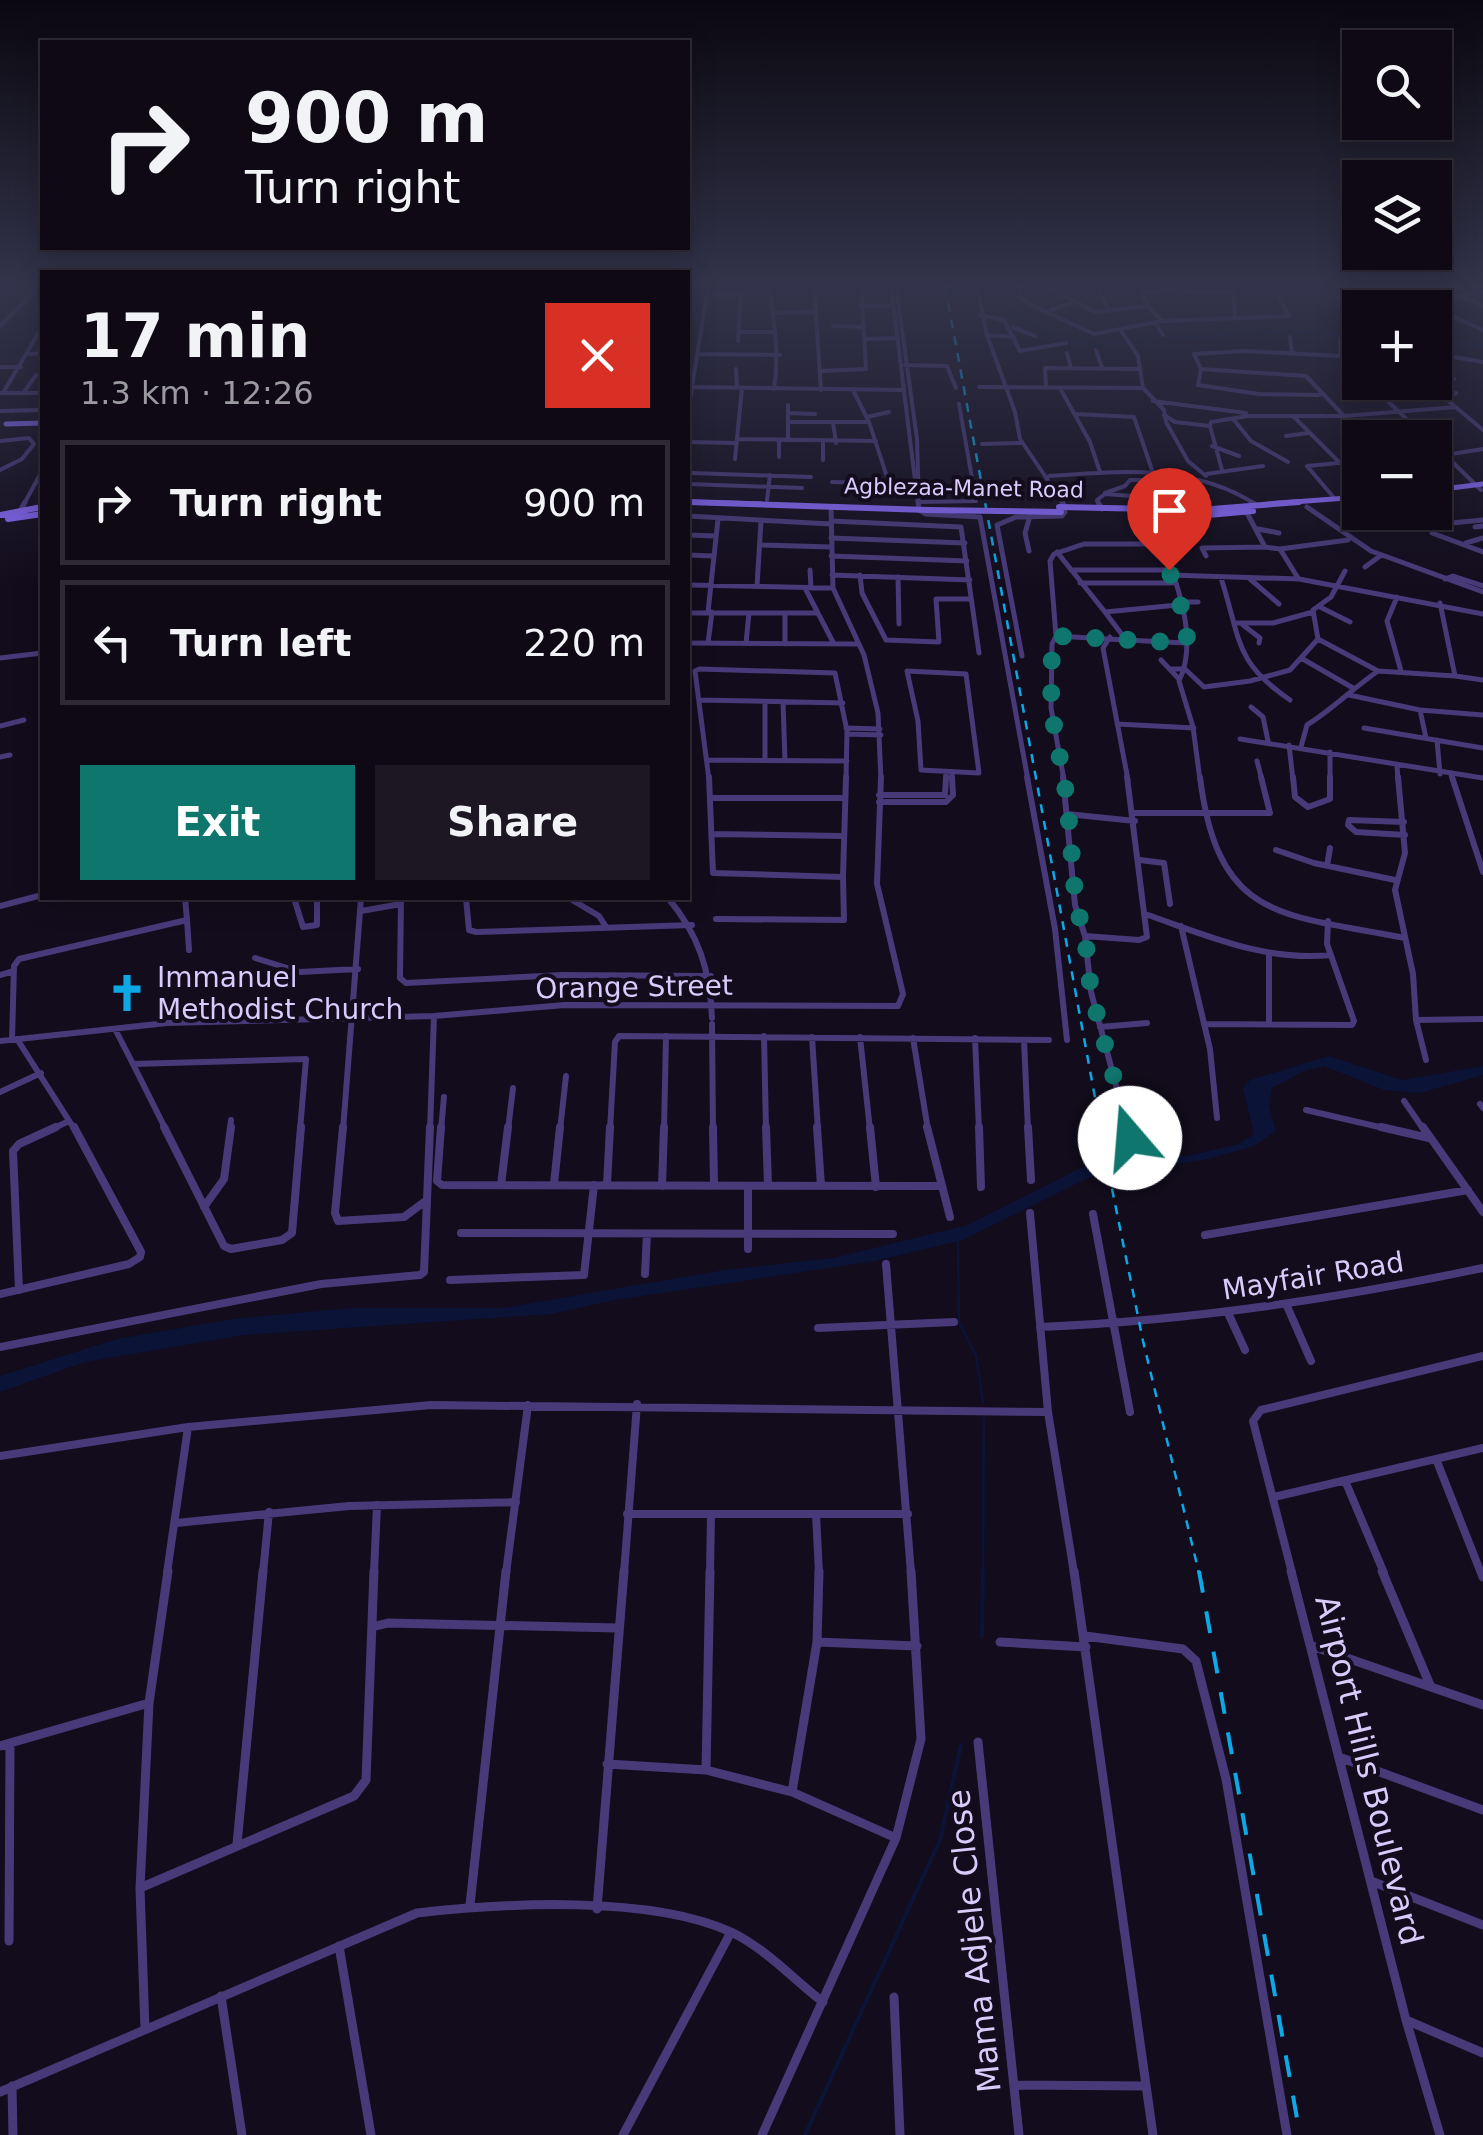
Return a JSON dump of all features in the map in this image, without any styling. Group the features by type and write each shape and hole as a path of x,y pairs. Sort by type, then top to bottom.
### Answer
{"main road":[{"path":"6,424 40,423"},
{"path":"1452,491 1481,488"},
{"name":"Agblezaa-Manet Road","path":"690,500 1150,513 1342,499"},
{"name":"Agblezaa-Manet Road","path":"690,500 831,508 922,506"},
{"name":"Agblezaa-Manet Road","path":"1178,515 1342,502"},
{"name":"Agblezaa-Manet Road","path":"1062,509 1150,513"},
{"path":"0,518 20,511 40,511"},
{"path":"0,518 40,511"},
{"path":"1150,513 1178,515"}],"street":[{"path":"23,393 28,386"},
{"path":"690,395 691,386 903,390"},
{"path":"821,386 821,390"},
{"path":"903,386 915,484 926,514 980,516 1055,929 1066,1040"},
{"path":"908,386 922,506"},
{"path":"1200,386 1260,394 1320,394"},
{"path":"1313,386 1348,420"},
{"path":"979,387 1062,391 1143,388 1164,415 1188,462 1256,504"},
{"path":"735,459 739,388"},
{"path":"1005,388 1022,443 1048,476 1062,509 1062,516 1016,516 996,528 1022,656"},
{"path":"853,390 868,419 889,483"},
{"path":"1062,391 1100,472"},
{"path":"1452,395 1456,393"},
{"path":"1,394 40,396"},
{"path":"1384,400 1405,420"},
{"path":"1448,400 1483,430"},
{"path":"1154,401 1262,416"},
{"path":"788,404 788,440"},
{"path":"922,506 976,501 960,404"},
{"path":"1164,415 1175,422 1210,424 1262,416 1344,416 1456,406"},
{"path":"1213,407 1212,446 1222,470"},
{"path":"0,411 39,410"},
{"path":"31,423 39,410"},
{"path":"788,422 868,419 889,412"},
{"path":"788,414 816,414"},
{"path":"1075,414 1134,417 1152,477"},
{"path":"1293,416 1341,464"},
{"path":"1234,420 1245,436 1288,462"},
{"path":"833,422 836,443"},
{"path":"1286,436 1309,432"},
{"path":"0,441 29,438 34,444 22,460 0,470"},
{"path":"779,440 779,457"},
{"path":"690,442 876,441"},
{"path":"1259,446 1270,441"},
{"path":"823,442 823,460"},
{"path":"982,444 1022,443"},
{"path":"1212,446 1239,456"},
{"path":"1452,454 1483,449"},
{"path":"1452,461 1481,488"},
{"path":"1335,499 1308,466 1341,464"},
{"path":"1048,476 1100,472 1152,477 1206,476 1222,470 1262,466"},
{"path":"691,473 811,477"},
{"path":"766,500 770,474"},
{"path":"20,511 40,475"},
{"path":"1102,508 1098,500 1104,494 1130,480 1152,477"},
{"path":"832,482 915,484"},
{"path":"690,484 802,488"},
{"path":"1104,494 1144,494 1188,628 1186,669 1179,679"},
{"path":"1308,507 1349,540 1380,556 1445,579 1453,576 1483,589"},
{"path":"690,585 833,588 831,508"},
{"path":"1246,511 1266,547"},
{"path":"690,516 958,526 965,543 979,653"},
{"path":"1028,551 1025,534 1030,516"},
{"path":"708,643 718,518"},
{"path":"757,586 761,521"},
{"path":"1452,523 1483,523"},
{"path":"1474,527 1483,523"},
{"path":"1258,529 1279,533"},
{"path":"1432,533 1483,552"},
{"path":"690,535 715,536"},
{"path":"831,538 965,543"},
{"path":"1465,543 1483,538"},
{"path":"1206,556 1202,548 1280,550 1349,540"},
{"path":"1130,1138 1091,992 1085,936 1076,905 1051,708 1052,644 1056,636 1050,562 1056,552 1084,544 1162,544"},
{"path":"760,545 831,547"},
{"path":"1280,550 1299,579"},
{"path":"1056,552 1126,640"},
{"path":"690,555 713,556"},
{"path":"831,556 967,561"},
{"path":"1364,567 1380,556"},
{"path":"810,570 808,588 834,644"},
{"path":"1071,570 1299,579 1440,602 1483,614"},
{"path":"1234,622 1280,622 1313,612 1332,597 1335,584 1345,571"},
{"path":"832,574 970,580"},
{"path":"860,576 865,599 886,640 939,642 936,599 971,599"},
{"path":"1080,583 1170,576"},
{"path":"898,577 899,624"},
{"path":"1221,578 1233,628 1258,679 1290,700"},
{"path":"1249,578 1279,604"},
{"name":"Orange Street","path":"0,1040 167,1024 351,1020 565,1005 901,1004 903,994 878,884 880,732 872,685 859,644 833,588"},
{"path":"1397,597 1387,621 1401,671"},
{"path":"1105,612 1198,602"},
{"path":"1440,602 1454,676"},
{"path":"1320,607 1350,622"},
{"path":"690,612 818,613"},
{"path":"1170,669 1186,669 1204,687 1218,688 1290,670 1318,640 1318,622 1313,612"},
{"path":"746,643 748,613"},
{"path":"785,644 786,614"},
{"path":"1243,624 1260,638 1259,643"},
{"path":"1056,636 1186,643"},
{"path":"1085,936 1145,939 1134,817 1103,646 1110,637"},
{"path":"1318,640 1378,671 1483,680"},
{"path":"690,643 859,644"},
{"path":"0,658 40,653"},
{"path":"1300,658 1351,692 1420,710 1483,716"},
{"path":"1161,660 1179,679 1194,728 1206,816 1226,872 1244,892 1288,912 1405,938"},
{"path":"716,919 844,920 846,731 835,673 830,670 698,668 695,671 708,760 715,875 843,877"},
{"path":"1300,747 1307,725 1378,671"},
{"path":"907,672 966,674 980,771 949,773 921,770 918,721 907,672"},
{"path":"700,700 842,704"},
{"path":"765,702 765,760"},
{"path":"783,702 785,760"},
{"path":"1251,706 1263,718 1268,742"},
{"path":"1420,710 1426,738"},
{"path":"0,726 24,720"},
{"path":"1117,724 1194,728"},
{"path":"1364,728 1483,748"},
{"path":"846,731 880,732"},
{"path":"1240,739 1483,778"},
{"path":"1438,740 1440,774"},
{"path":"1289,745 1295,797 1308,807 1330,798 1330,752"},
{"path":"0,757 10,755"},
{"path":"708,760 847,761"},
{"path":"1066,814 1134,817 1270,813 1258,760"},
{"path":"1397,766 1405,853 1395,880 1416,1020 1426,1060"},
{"path":"879,798 946,802 953,795 949,773"},
{"path":"1451,775 1483,872"},
{"path":"711,798 844,798"},
{"path":"1404,822 1362,817 1349,820 1348,825 1356,832 1405,835"},
{"path":"712,834 842,836"},
{"path":"1327,866 1330,848"},
{"path":"1276,850 1327,866 1395,880"},
{"path":"1140,860 1164,863 1170,904"},
{"path":"0,906 40,896"},
{"path":"185,900 189,950"},
{"path":"295,900 303,927 310,928 317,925 317,900"},
{"path":"360,900 358,969 335,1213 338,1221 404,1217 427,1200"},
{"path":"466,900 472,932 692,925"},
{"path":"572,900 598,916 606,927"},
{"path":"670,900 692,925 706,952 711,976 714,1186"},
{"path":"361,911 401,901 400,978 406,983 562,975 711,976"},
{"path":"1144,914 1270,955 1306,960 1331,954"},
{"path":"0,1294 130,1264 140,1257 139,1248 70,1120 34,1060 14,1039 14,971 24,955 187,920"},
{"path":"1204,1024 1352,1025 1354,1020 1331,954 1328,921"},
{"path":"1181,926 1204,1024 1217,1118"},
{"path":"1269,1024 1270,955"},
{"path":"255,958 300,972 358,969"},
{"path":"0,975 14,971"},
{"path":"0,1347 321,1284 424,1272 434,1016"},
{"path":"1416,1020 1483,1019"},
{"path":"1100,1027 1147,1023"},
{"path":"115,1029 131,1064 204,1207 227,1248 282,1240 292,1233 308,1061 301,1057 131,1064"},
{"path":"662,1186 666,1036"},
{"path":"764,1036 768,1186"},
{"path":"607,1185 616,1039 860,1036 1048,1040"},
{"path":"860,1036 876,1187"},
{"path":"812,1037 821,1186"},
{"path":"27,1038 34,1060"},
{"path":"913,1038 921,1104 950,1217"},
{"path":"976,1038 981,1187"},
{"path":"1024,1040 1031,1180"},
{"path":"0,1092 42,1073"},
{"path":"554,1185 566,1076"},
{"path":"501,1184 513,1088"},
{"path":"444,1098 436,1181 442,1185 941,1186"},
{"path":"1404,1101 1483,1212"},
{"path":"1306,1110 1430,1138"},
{"path":"20,1290 12,1151 70,1120"},
{"path":"204,1207 222,1191 232,1120"},
{"path":"450,1280 578,1277 588,1271 594,1185"},
{"path":"748,1186 748,1249"},
{"path":"1205,1235 1468,1190"},
{"path":"1030,1213 1048,1412 1086,1642 1154,2135"},
{"path":"1093,1214 1130,1412"},
{"path":"461,1233 892,1234"},
{"path":"644,1274 648,1234"},
{"path":"762,2135 896,1838 921,1739 908,1514 886,1264"},
{"name":"Mayfair Road","path":"1040,1326 1148,1324 1287,1306 1483,1268"},
{"path":"1287,1306 1311,1361"},
{"path":"1228,1313 1245,1350"},
{"path":"818,1328 954,1322"},
{"name":"Airport Hills Boulevard","path":"1440,2135 1406,2020 1254,1416 1261,1410 1483,1356"},
{"path":"0,1456 188,1427 430,1405 637,1404 1048,1412"},
{"path":"597,1909 637,1404"},
{"path":"470,1906 499,1624 528,1405"},
{"path":"146,2029 140,1888 149,1702 188,1427"},
{"path":"1274,1496 1346,1483 1483,1448"},
{"path":"1436,1460 1483,1576"},
{"path":"1346,1483 1430,1685"},
{"path":"176,1523 377,1505 516,1502"},
{"path":"140,1888 354,1796 362,1789 377,1505"},
{"path":"236,1844 269,1512"},
{"path":"627,1514 908,1514"},
{"path":"706,1770 711,1514"},
{"path":"792,1792 817,1642 820,1594 816,1514"},
{"path":"372,1627 499,1624 618,1628"},
{"path":"817,1642 917,1646"},
{"path":"1000,1642 1086,1642 1182,1649 1196,1661 1226,1779 1287,2135"},
{"path":"1311,1645 1483,1705"},
{"path":"9,1941 5,1744 149,1702"},
{"name":"Mama Adjele Close","path":"978,1742 1018,2135"},
{"path":"1338,1757 1483,1810"},
{"path":"607,1764 706,1770 792,1792 896,1838"},
{"path":"1371,1881 1483,1925"},
{"path":"0,2092 417,1913 470,1906 597,1909 694,1920 731,1932 822,2002"},
{"path":"623,2135 731,1932"},
{"path":"339,1946 371,2135"},
{"path":"222,1996 242,2135"},
{"path":"894,1997 900,2135"},
{"path":"1406,2020 1483,2053"},
{"path":"1014,2085 1145,2086"},
{"path":"12,2086 13,2135"}],"water":[{"path":"1329,1056 1402,1080 1483,1066 1483,1075 1420,1093 1384,1090 1324,1066 1304,1071 1272,1088 1269,1105 1276,1131 1254,1146 1208,1159 1090,1177 963,1240 875,1261 615,1300 551,1314 244,1335 85,1362 0,1392 0,1376 117,1339 233,1319 352,1308 503,1308 724,1270 833,1258 968,1225 1083,1167 1191,1155 1239,1144 1254,1134 1243,1088 1250,1080"}],"waterway":[{"path":"958,1238 959,1322 976,1355 983,1402"},
{"path":"983,1573 984,1418"},
{"path":"982,1636 983,1571"},
{"path":"805,2135 940,1840 961,1745"}],"railway":[{"path":"963,386 1111,1184 1143,1341 1199,1573"},
{"path":"1199,1571 1300,2135"}],"place":[{"name":"Immanuel Methodist Church","path":"127,993"}],"route":[{"path":"1130,1138 1091,992 1085,936 1076,905 1067,798 1051,708 1052,644 1056,636 1186,643 1187,623 1176,600 1169,570"}]}
